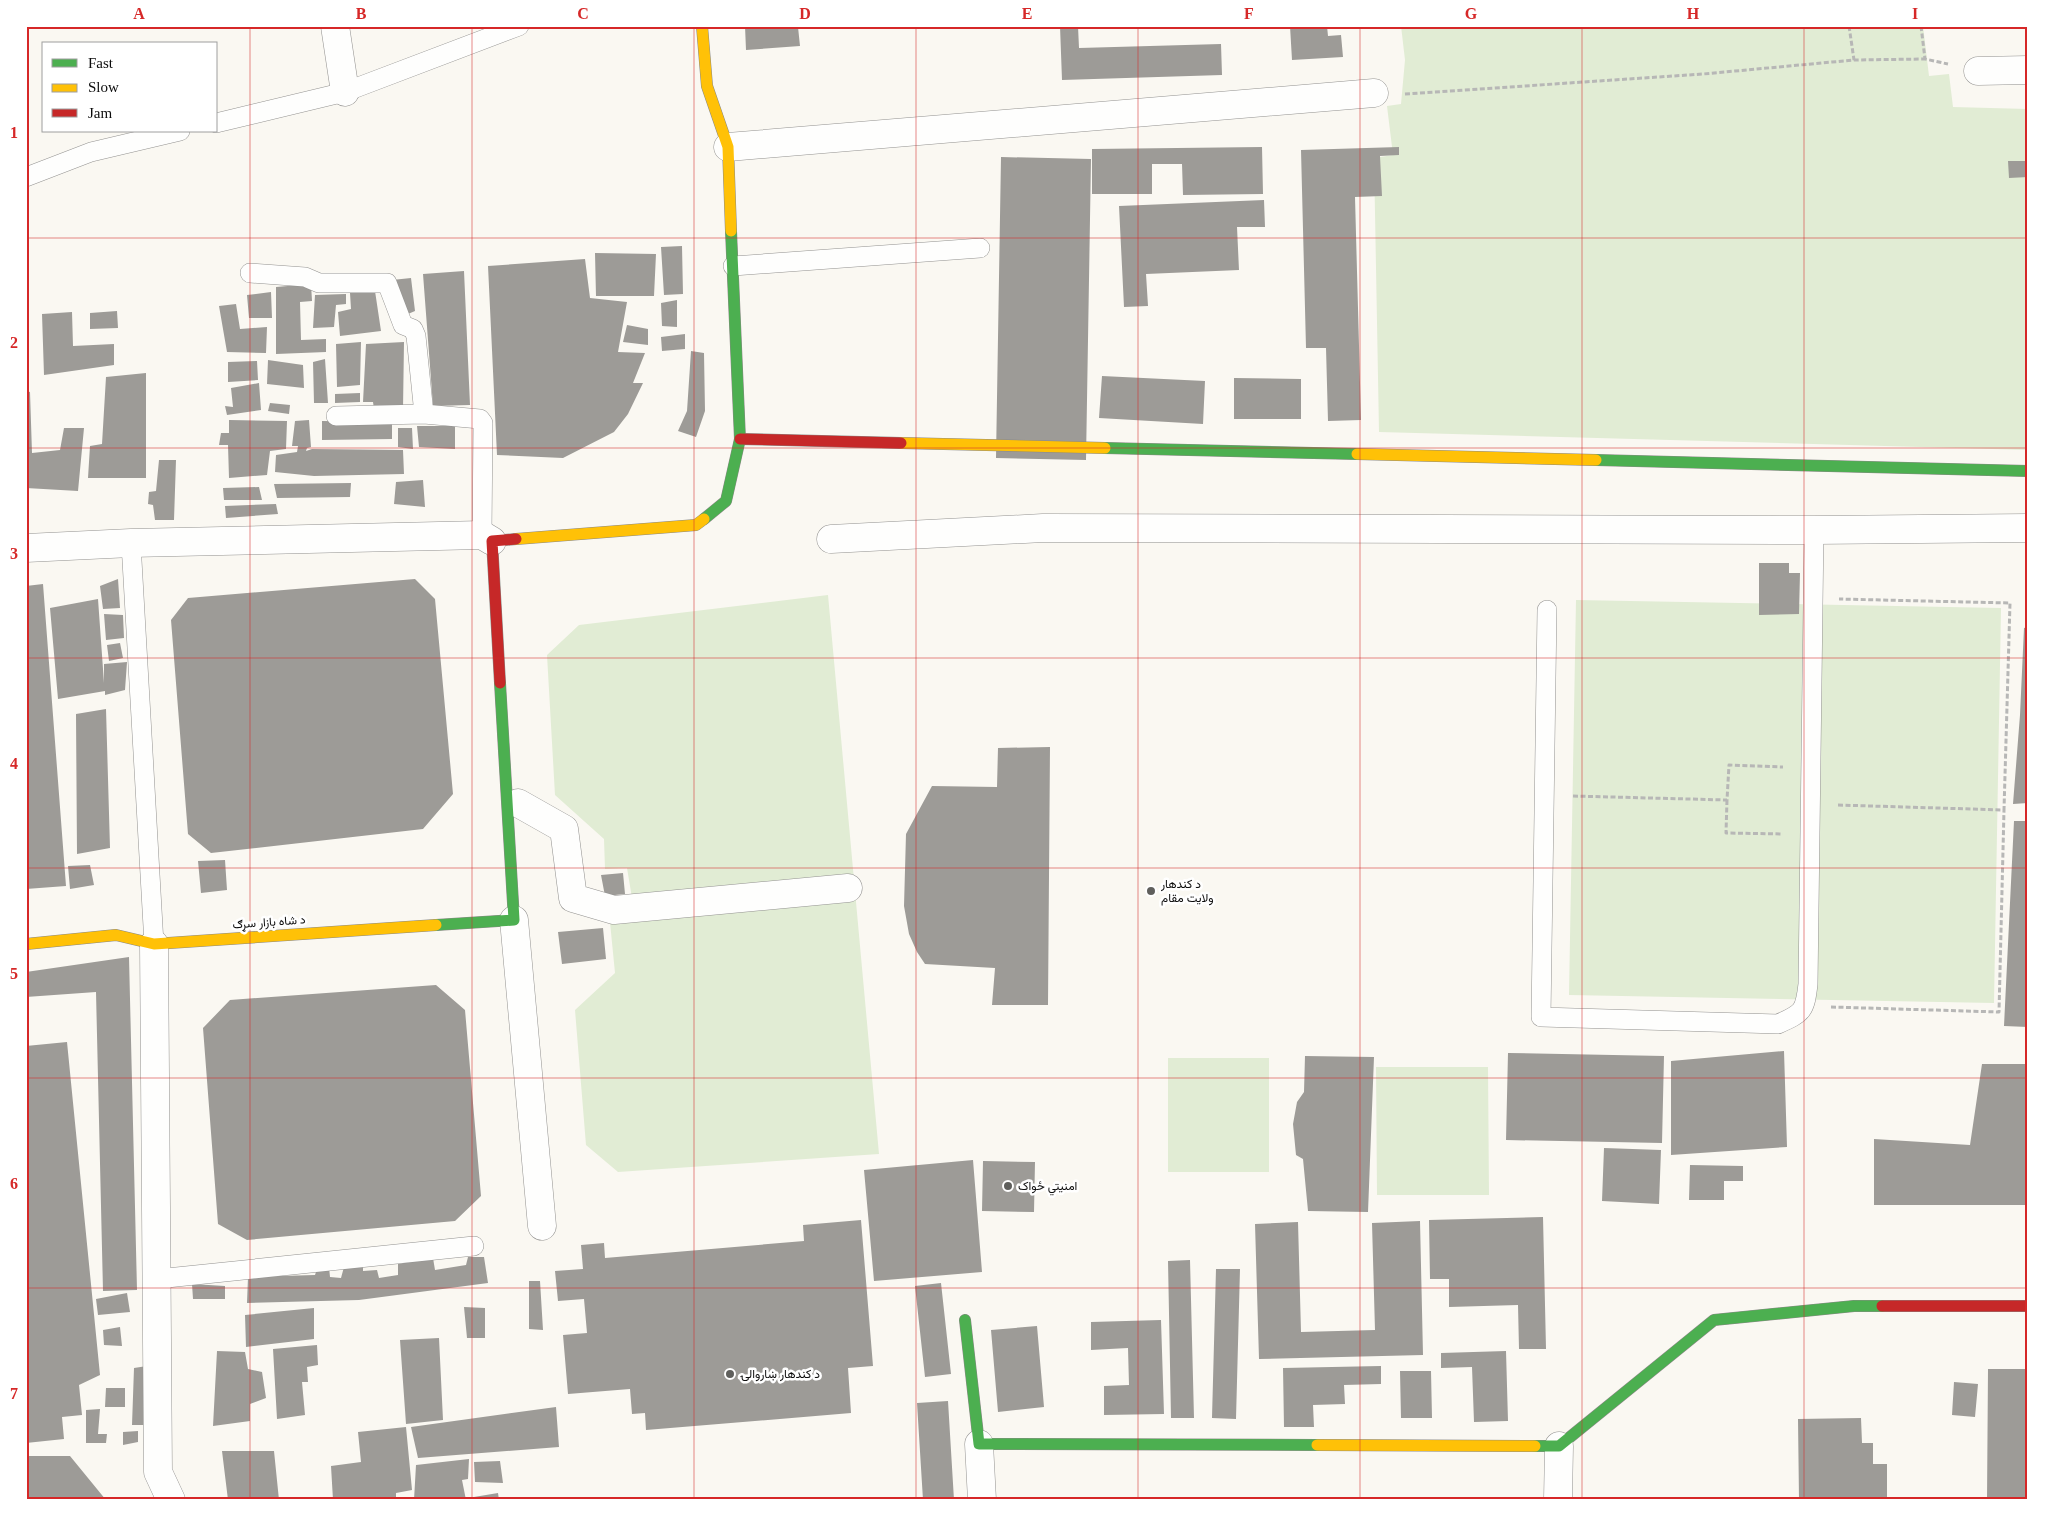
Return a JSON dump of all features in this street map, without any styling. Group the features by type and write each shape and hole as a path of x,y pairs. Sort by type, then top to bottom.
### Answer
{"street":[{"path":"335,26 345,92"},
{"path":"26,548 131,543 487,538 696,525 726,501 740,439 728,147 707,86 702,26"},
{"path":"1978,70 2028,70"},
{"path":"728,147 1374,93"},
{"path":"740,439 2028,471"},
{"path":"831,539 1043,528 1814,530 2028,528"},
{"path":"487,538 514,920 542,1226"},
{"path":"518,804 564,829 573,898 614,910 848,888"},
{"name":"د شاه بازار سړګ","path":"26,944 116,935 154,944 514,920"},
{"path":"154,944 158,1472 171,1500"},
{"path":"979,1444 1559,1446 1714,1320 1854,1306 2028,1306"},
{"path":"964,1320 979,1444 982,1500"},
{"path":"1558,1500 1559,1446"}],"lane":[{"path":"218,123 345,92 518,26"},
{"path":"26,177 91,152 176,132"},
{"path":"733,266 980,248"},
{"path":"250,273 305,277 319,284 386,283 403,325 413,329 416,336 424,414"},
{"path":"336,416 424,414 480,419 482,423 487,538"},
{"path":"1547,610 1541,1017 1778,1024 1797,1015 1805,1006 1812,805 1814,530"},
{"path":"131,543 154,944"},
{"path":"157,1279 474,1246"}],"path":[{"path":"1849,26 1854,60"},
{"path":"1921,26 1925,59"},
{"path":"1374,93 1400,95 1694,75 1854,60 1925,59 1978,70"},
{"path":"1805,1006 1999,1012 2010,603 1814,598"},
{"path":"1791,834 1726,833 1728,765 1793,767"},
{"path":"1544,795 1728,800"},
{"path":"1812,805 2004,810"}],"green space":[{"path":"1401,26 1923,26 1929,76 1949,74 1953,107 2028,109 2028,450 1379,432 1374,158 1393,155 1387,106 1401,104 1405,60"},
{"path":"828,595 879,1154 618,1172 586,1145 575,1010 615,973 608,902 632,898 627,868 605,869 604,839 555,795 547,655 579,625"},
{"path":"1576,600 2001,608 1994,1003 1569,995"},
{"path":"1168,1058 1269,1058 1269,1172 1168,1172"},
{"path":"1376,1067 1488,1067 1489,1195 1377,1195"}],"building":[{"path":"745,26 798,27 800,46 746,50"},
{"path":"1060,26 1078,26 1079,48 1221,44 1222,75 1062,80"},
{"path":"1290,26 1327,26 1328,36 1341,35 1343,57 1292,60"},
{"path":"1262,147 1263,194 1183,195 1182,164 1152,164 1152,194 1092,194 1092,149"},
{"path":"1399,147 1399,155 1380,156 1382,196 1355,197 1361,420 1328,421 1326,348 1306,348 1301,150"},
{"path":"1001,157 1091,159 1086,460 996,458"},
{"path":"2008,161 2028,161 2028,177 2009,178"},
{"path":"1264,200 1265,227 1237,227 1239,270 1146,274 1148,306 1124,307 1119,206"},
{"path":"682,246 683,294 664,295 661,247"},
{"path":"595,253 656,254 654,296 596,296"},
{"path":"585,259 590,298 627,302 618,352 645,353 633,383 643,383 628,414 614,432 563,458 497,455 488,266"},
{"path":"464,271 470,405 433,406 423,274"},
{"path":"411,278 415,311 408,314 392,280"},
{"path":"311,284 312,301 300,302 301,340 326,339 326,352 276,354 276,287"},
{"path":"375,291 381,331 340,336 338,312 351,309 350,293"},
{"path":"271,292 272,318 249,318 247,295"},
{"path":"346,294 346,304 336,305 334,327 313,328 315,295"},
{"path":"677,300 677,327 662,326 661,303"},
{"path":"236,304 240,329 267,327 266,353 227,352 219,306"},
{"path":"117,311 118,328 90,329 90,313"},
{"path":"72,312 73,346 114,344 114,365 44,375 42,314"},
{"path":"627,325 648,329 648,345 623,342"},
{"path":"685,334 685,349 662,351 661,337"},
{"path":"361,342 360,385 337,387 336,344"},
{"path":"404,342 403,409 374,409 373,402 363,402 366,344"},
{"path":"691,351 704,353 705,411 696,437 678,431 687,411"},
{"path":"325,359 328,403 314,403 313,362"},
{"path":"268,360 303,365 304,388 267,384"},
{"path":"257,361 258,380 228,382 228,362"},
{"path":"146,373 146,478 88,478 90,446 102,444 106,377"},
{"path":"1102,376 1205,381 1203,424 1099,418"},
{"path":"1234,378 1301,379 1301,419 1234,419"},
{"path":"259,383 261,410 227,415 225,406 233,407 231,388"},
{"path":"26,391 30,392 32,453 60,450 64,428 84,428 78,491 26,488"},
{"path":"360,393 360,402 335,403 335,394"},
{"path":"270,403 290,405 289,414 268,411"},
{"path":"229,420 287,421 286,449 270,451 267,475 229,478 228,445 219,445 221,433 229,433"},
{"path":"309,420 311,447 307,448 306,451 312,449 403,450 404,474 314,476 275,472 276,455 297,452 298,446 292,446 295,421"},
{"path":"322,421 392,422 392,439 322,440"},
{"path":"417,426 455,426 455,449 419,447"},
{"path":"398,428 412,428 413,449 398,447"},
{"path":"159,460 176,460 174,520 155,520 153,505 148,504 149,492 156,491"},
{"path":"423,480 425,507 394,504 396,482"},
{"path":"351,483 350,497 277,498 274,484"},
{"path":"259,487 262,500 224,500 223,488"},
{"path":"276,504 278,514 226,518 225,506"},
{"path":"1759,563 1789,563 1789,573 1800,573 1799,614 1759,615"},
{"path":"118,579 120,608 103,609 100,586"},
{"path":"415,579 435,599 453,794 423,829 211,853 188,834 171,620 188,598"},
{"path":"43,584 66,886 26,889 26,586"},
{"path":"98,599 104,683 104,664 127,662 125,690 105,695 105,691 58,699 50,608"},
{"path":"104,614 123,615 124,638 106,640"},
{"path":"2028,627 2028,803 2013,804 2024,628"},
{"path":"120,643 123,658 109,661 107,645"},
{"path":"106,709 110,848 77,854 76,714"},
{"path":"1050,747 1048,1005 992,1005 995,968 925,964 917,952 909,934 904,906 906,834 932,786 997,787 998,748"},
{"path":"2014,821 2028,821 2028,1027 2004,1026"},
{"path":"225,860 227,890 201,893 198,861"},
{"path":"90,865 94,885 70,889 68,866"},
{"path":"623,873 625,894 605,896 601,875"},
{"path":"603,928 606,959 562,964 558,932"},
{"path":"129,957 137,1290 103,1291 96,992 26,997 26,972"},
{"path":"436,985 465,1010 481,1196 455,1221 247,1240 218,1224 203,1028 230,1000"},
{"path":"67,1042 100,1375 79,1385 82,1415 62,1417 64,1439 26,1443 26,1046"},
{"path":"1784,1051 1787,1147 1671,1155 1671,1061"},
{"path":"1508,1053 1664,1056 1662,1143 1506,1140"},
{"path":"1305,1056 1374,1057 1368,1212 1308,1211 1303,1159 1296,1155 1293,1124 1297,1102 1304,1092"},
{"path":"1982,1064 2028,1064 2028,1205 1874,1205 1874,1139 1970,1145"},
{"path":"1604,1148 1661,1150 1659,1204 1602,1201"},
{"path":"973,1160 982,1272 874,1281 864,1170"},
{"name":"امنيتي ځواک","path":"983,1161 1035,1162 1034,1212 982,1211"},
{"path":"1690,1165 1743,1166 1743,1181 1724,1181 1724,1200 1689,1200"},
{"path":"1543,1217 1546,1349 1519,1349 1518,1305 1449,1307 1449,1279 1430,1279 1429,1220"},
{"path":"861,1220 873,1366 848,1368 851,1413 646,1430 645,1413 632,1414 630,1389 568,1394 563,1335 587,1333 584,1299 558,1301 555,1271 583,1269 581,1245 604,1243 605,1258 804,1241 803,1225"},
{"path":"1420,1221 1423,1355 1259,1359 1255,1224 1298,1222 1301,1332 1375,1330 1372,1223"},
{"path":"468,1257 484,1257 488,1283 359,1300 247,1303 248,1277 315,1275 317,1269 329,1267 330,1277 341,1278 344,1267 363,1265 363,1271 377,1270 379,1278 398,1275 398,1264 433,1258 435,1270 466,1265"},
{"path":"1190,1260 1194,1418 1171,1418 1168,1261"},
{"path":"1216,1269 1240,1269 1236,1419 1212,1418"},
{"path":"529,1281 540,1281 543,1330 529,1329"},
{"path":"941,1283 951,1374 925,1377 915,1286"},
{"path":"192,1284 225,1286 225,1299 193,1299"},
{"path":"127,1293 130,1312 98,1315 96,1299"},
{"path":"464,1307 485,1308 485,1338 467,1338"},
{"path":"314,1308 314,1339 246,1347 245,1315"},
{"path":"1161,1320 1164,1414 1104,1415 1104,1386 1129,1385 1128,1348 1091,1350 1091,1322"},
{"path":"1037,1326 1044,1407 998,1412 991,1330"},
{"path":"120,1327 122,1346 104,1345 103,1330"},
{"path":"439,1338 443,1420 406,1424 400,1340"},
{"path":"317,1345 318,1365 307,1367 308,1382 302,1382 305,1415 277,1419 273,1349"},
{"path":"217,1351 245,1352 248,1369 262,1372 266,1398 250,1404 250,1421 213,1426"},
{"path":"1506,1351 1508,1421 1474,1422 1472,1367 1441,1368 1441,1353"},
{"path":"147,1366 149,1425 132,1425 134,1368"},
{"path":"1381,1366 1381,1384 1344,1385 1345,1404 1313,1405 1314,1427 1284,1427 1283,1368"},
{"path":"1988,1369 2028,1369 2028,1500 1987,1500"},
{"path":"1400,1371 1431,1371 1432,1418 1401,1418"},
{"path":"1954,1382 1978,1384 1975,1417 1952,1415"},
{"path":"106,1388 125,1388 125,1407 105,1407"},
{"path":"948,1401 954,1500 923,1500 917,1403"},
{"path":"556,1407 559,1447 418,1458 411,1427"},
{"path":"100,1409 98,1434 107,1434 106,1443 86,1443 86,1410"},
{"path":"1861,1418 1862,1443 1873,1443 1873,1464 1887,1464 1887,1500 1799,1500 1798,1419"},
{"path":"406,1427 412,1490 396,1493 396,1500 333,1500 331,1466 361,1462 358,1432"},
{"path":"138,1431 138,1442 123,1445 123,1432"},
{"path":"222,1451 274,1451 279,1500 228,1500"},
{"path":"26,1456 70,1456 106,1500 26,1500"},
{"path":"469,1459 468,1479 462,1480 466,1500 414,1500 416,1465"},
{"path":"500,1461 503,1483 475,1482 474,1462"},
{"path":"498,1493 499,1500 476,1500 474,1497"}],"traffic: fast":[{"path":"704,519 726,501 740,439 731,231"},
{"path":"1105,448 1357,454"},
{"path":"1596,460 2028,471"},
{"path":"436,925 514,920 500,683"},
{"path":"1535,1446 1559,1446 1714,1320 1854,1306 1882,1306"},
{"path":"965,1320 979,1444 1317,1445"}],"traffic: slow":[{"path":"702,26 707,86 728,147 731,231"},
{"path":"901,443 1105,448"},
{"path":"1357,454 1596,460"},
{"path":"516,539 696,525 704,519"},
{"path":"26,944 116,935 154,944 436,925"},
{"path":"1317,1445 1535,1446"}],"traffic: jam":[{"path":"740,439 901,443"},
{"path":"500,683 492,541 516,539"},
{"path":"1882,1306 2028,1306"}],"place":[{"name":"د کندهار ولايت مقام","path":"1151,891"},
{"name":"امنيتي ځواک","path":"1008,1186"},
{"name":"د کندهار ښاروالۍ","path":"730,1374"}]}
